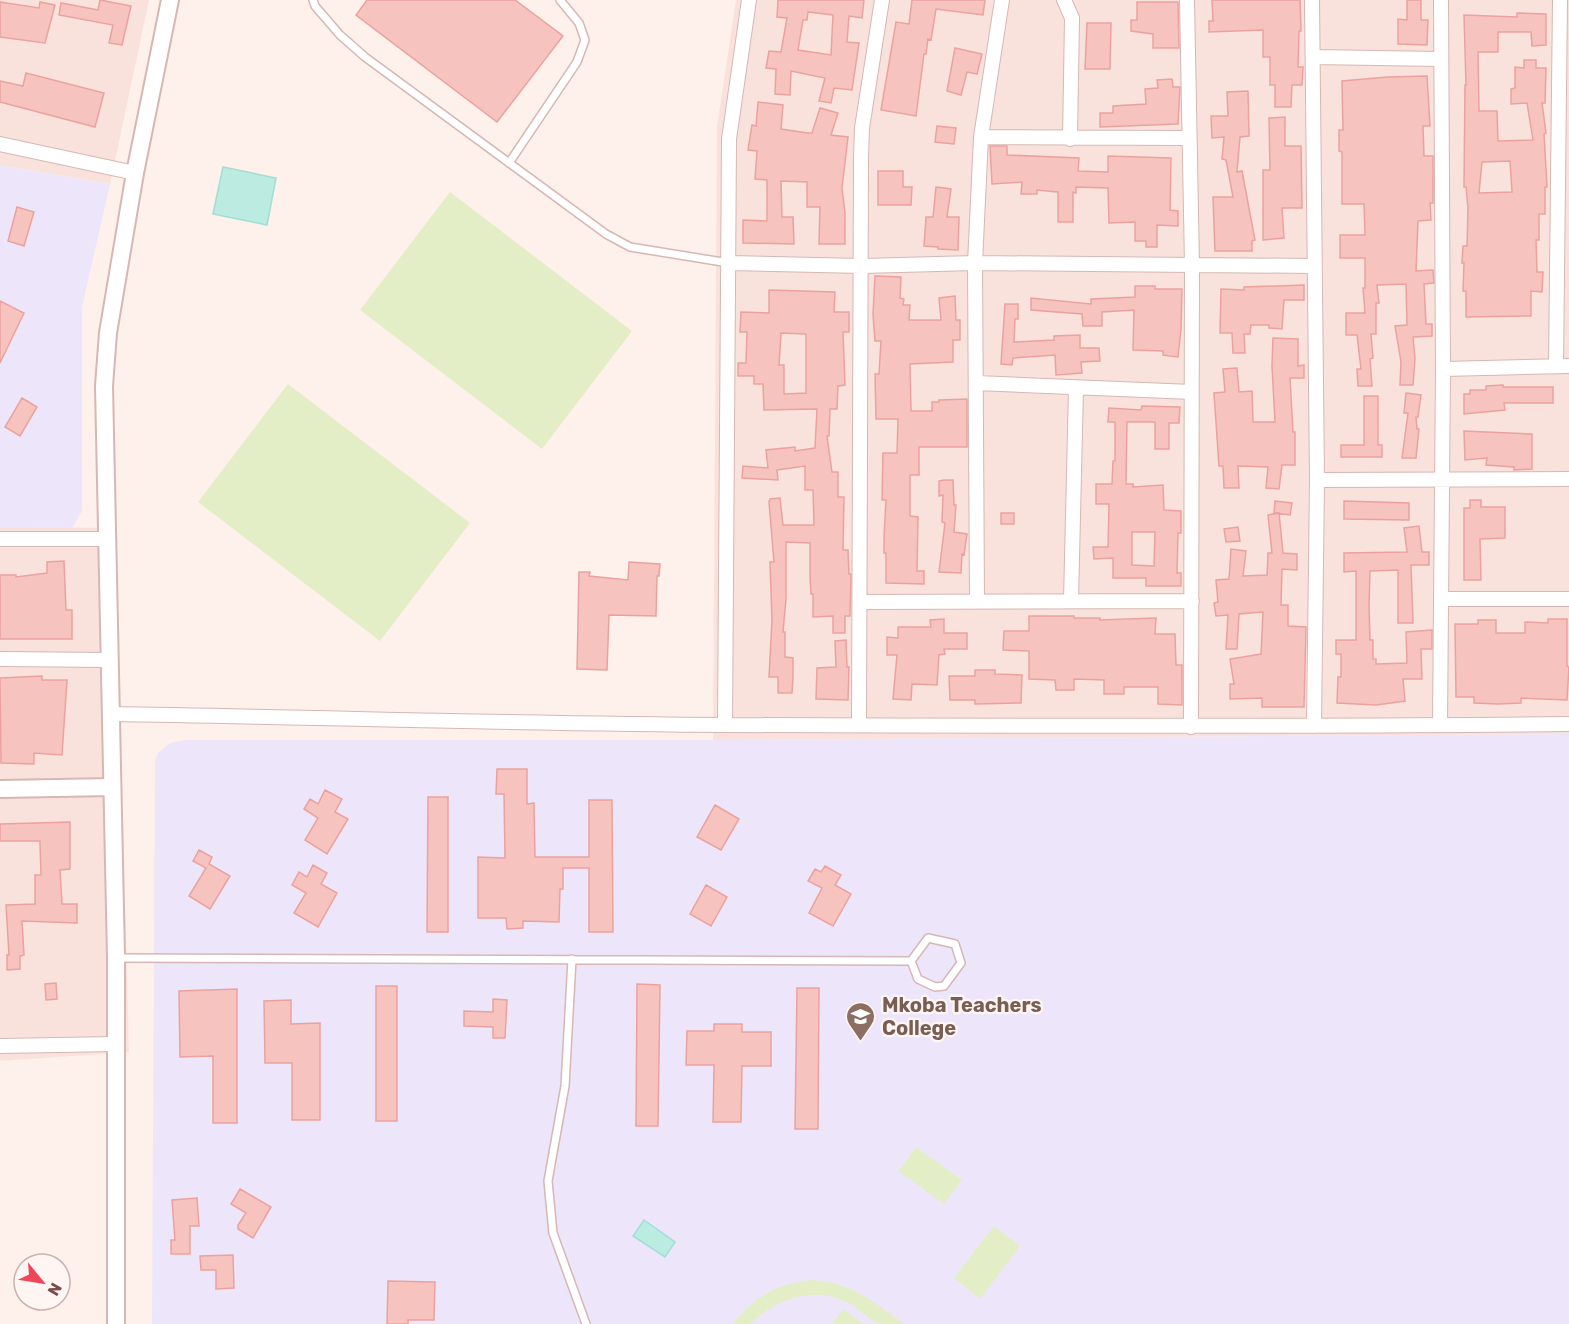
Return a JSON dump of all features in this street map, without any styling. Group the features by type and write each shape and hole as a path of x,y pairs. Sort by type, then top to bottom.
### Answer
{"street":[{"path":"116,1324 116,958 106,539 105,361 135,173 170,0"},
{"path":"725,724 729,133 749,0"},
{"path":"859,724 862,128 882,0"},
{"path":"977,600 975,263 981,137 1002,0"},
{"path":"1064,0 1072,18 1070,139"},
{"path":"1187,0 1192,266 1191,727"},
{"path":"1312,0 1317,480 1314,726"},
{"path":"1440,725 1443,369 1441,0"},
{"path":"1443,369 1562,366 1560,0"},
{"path":"1314,57 1440,59"},
{"path":"981,137 1189,138"},
{"path":"0,144 135,173"},
{"path":"729,263 862,266 975,263 1314,266"},
{"path":"977,383 1192,392"},
{"path":"1071,601 1076,388"},
{"path":"1317,480 1569,479"},
{"path":"0,539 106,539"},
{"path":"1441,599 1569,599"},
{"path":"860,602 1192,601"},
{"path":"0,659 110,660"},
{"path":"110,714 725,724 1191,727 1569,723"},
{"path":"0,789 112,787"},
{"path":"0,1046 116,1044"}],"lane":[{"path":"313,0 315,6 340,35 365,57 606,234 630,247 729,263"},
{"path":"509,163 577,62 585,40 579,23 560,0"},
{"path":"928,938 954,944 961,963 944,986 935,987 918,979 911,960 928,938"},
{"path":"116,958 911,960"},
{"path":"572,959 565,1086 548,1181 553,1233 586,1324"}],"shaded area":[{"path":"0,0 149,0 110,184 0,165"},
{"path":"736,0 1569,0 1569,734 713,740 717,127"},
{"path":"0,165 110,184 82,307 82,511 72,528 0,527"},
{"path":"0,527 115,528 129,1052 0,1061"},
{"name":"Mkoba Teachers College","path":"1569,734 1569,1324 152,1324 155,760 158,753 170,743 184,740 713,740"}],"green space":[{"path":"450,192 632,331 542,449 360,310"},
{"path":"288,384 470,523 380,641 198,502"},
{"path":"916,1147 962,1180 944,1204 898,1171"},
{"path":"994,1226 1020,1246 980,1299 954,1278"},
{"path":"810,1280 838,1284 861,1294 904,1324 881,1324 873,1321 849,1303 823,1295 810,1295 784,1301 772,1307 751,1324 733,1324 749,1306 767,1293 787,1285"},
{"path":"843,1309 863,1324 832,1324"}],"water":[{"path":"223,167 276,178 267,225 213,214"},
{"path":"644,1220 675,1242 665,1257 633,1236"}],"building":[{"path":"100,0 131,6 122,45 109,43 113,25 59,15 61,3 98,10"},
{"path":"367,0 515,0 563,36 497,122 356,15"},
{"path":"778,0 864,0 862,18 849,16 847,42 859,43 852,90 834,88 831,103 819,101 825,78 791,71 790,95 775,94 776,69 766,68 769,51 781,52 787,18 777,17","holes":["808,12 833,15 831,55 798,50 803,20 807,20"]},
{"path":"912,0 985,0 983,15 936,9 931,40 928,39 926,54 924,54 916,116 881,110 896,22 909,24"},
{"path":"1212,0 1300,0 1301,31 1299,31 1298,67 1303,67 1302,85 1292,85 1291,107 1275,107 1275,85 1270,85 1270,57 1263,57 1263,30 1209,32 1209,21 1213,21"},
{"path":"1407,0 1421,0 1421,20 1428,20 1427,45 1398,44 1398,19 1407,20"},
{"path":"0,2 39,8 40,2 55,5 45,43 0,37"},
{"path":"1137,2 1178,2 1179,48 1153,48 1153,34 1131,31 1131,20 1137,20"},
{"path":"1517,13 1546,14 1546,45 1532,46 1531,32 1498,32 1498,52 1478,52 1479,111 1497,111 1498,141 1533,140 1527,103 1511,104 1511,89 1515,88 1515,67 1524,68 1524,60 1536,60 1536,68 1546,68 1545,103 1542,103 1546,133 1544,134 1547,187 1545,187 1545,214 1539,214 1539,240 1536,240 1537,272 1543,272 1542,292 1531,291 1531,316 1466,317 1466,291 1463,291 1464,263 1462,263 1463,246 1467,246 1468,208 1466,187 1464,187 1466,85 1464,15 1517,17","holes":["1510,161 1512,192 1479,193 1482,162"]},
{"path":"1087,23 1111,23 1110,69 1085,69"},
{"path":"955,48 982,54 977,74 967,72 961,95 947,91"},
{"path":"26,73 104,93 95,127 0,102 0,81 23,86"},
{"path":"1427,76 1430,126 1423,126 1424,156 1433,156 1433,203 1430,203 1431,220 1418,221 1416,271 1433,270 1434,283 1424,284 1426,324 1432,324 1432,336 1413,337 1415,358 1413,385 1400,385 1401,362 1395,326 1407,325 1406,284 1377,285 1379,303 1376,303 1376,334 1371,334 1372,386 1358,386 1357,369 1361,369 1357,335 1346,335 1346,313 1365,313 1363,288 1365,288 1365,258 1340,258 1340,235 1365,235 1364,204 1342,204 1342,152 1339,151 1339,130 1343,130 1342,81"},
{"path":"1172,79 1173,87 1180,87 1178,124 1100,127 1100,113 1113,113 1113,106 1146,104 1145,89 1158,88 1157,80"},
{"path":"1248,91 1249,136 1240,137 1237,172 1242,171 1255,240 1252,241 1252,251 1215,251 1213,197 1233,197 1226,160 1222,159 1224,137 1212,138 1211,116 1228,116 1227,92"},
{"path":"758,102 783,105 781,129 808,133 812,133 820,108 838,113 831,135 848,137 842,188 845,244 819,244 820,207 807,207 807,182 781,181 782,217 793,217 794,244 743,243 743,220 767,221 767,180 755,179 757,151 748,150 752,125 756,126"},
{"path":"1285,117 1285,146 1301,146 1302,208 1282,208 1284,238 1263,240 1263,170 1270,170 1269,118"},
{"path":"937,126 956,128 954,144 935,142"},
{"path":"990,146 1007,146 1007,155 1079,158 1078,171 1108,172 1108,156 1171,158 1170,210 1178,211 1178,226 1157,225 1157,247 1146,247 1146,241 1135,241 1135,222 1109,223 1108,188 1076,187 1076,193 1073,192 1073,222 1058,222 1058,192 1037,190 1037,194 1021,194 1022,182 992,184"},
{"path":"878,171 903,171 903,187 912,187 911,205 878,205"},
{"path":"936,187 951,189 947,217 959,217 958,250 924,246 926,217 933,217"},
{"path":"17,207 34,212 24,246 8,241"},
{"path":"875,276 901,277 900,298 904,299 903,305 910,305 909,320 941,320 939,298 955,296 956,320 960,320 960,340 953,340 953,362 910,364 911,411 932,411 932,402 939,402 939,400 967,399 967,447 919,447 919,475 910,475 910,516 918,517 917,571 924,571 924,584 886,583 884,537 886,500 882,500 883,453 897,453 898,419 876,419 875,374 879,374 881,341 875,341 873,314"},
{"path":"1304,285 1304,300 1284,300 1282,329 1269,328 1269,325 1251,325 1250,334 1244,334 1245,353 1233,353 1232,333 1220,333 1221,289 1244,290 1244,287"},
{"path":"1135,286 1182,289 1178,357 1163,355 1163,351 1133,350 1134,310 1102,312 1102,326 1083,326 1082,314 1031,310 1031,298 1091,304 1091,299 1135,297"},
{"path":"769,290 835,292 834,312 849,312 849,332 843,332 845,385 838,386 837,409 830,409 829,436 827,436 832,472 838,472 838,497 844,497 843,550 848,550 849,574 851,574 850,616 845,616 845,633 833,633 833,616 813,617 810,543 786,542 786,599 783,632 785,632 785,657 793,658 792,693 778,693 778,677 769,677 772,620 770,562 774,562 769,502 770,499 780,498 783,525 814,525 813,490 805,490 805,466 777,470 778,480 742,478 743,466 768,468 766,450 795,447 795,451 815,448 817,409 764,410 763,384 754,384 754,376 738,376 738,363 746,363 747,332 740,332 741,312 769,313","holes":["781,333 806,334 806,393 784,394 784,365 779,365"]},
{"path":"0,301 24,313 0,363"},
{"path":"1005,304 1018,304 1014,342 1054,340 1054,336 1080,335 1080,348 1099,348 1100,361 1081,362 1082,373 1056,375 1055,355 1013,358 1012,365 1001,364"},
{"path":"1273,338 1298,339 1298,366 1304,365 1304,378 1290,378 1293,432 1295,432 1295,465 1282,465 1279,489 1266,488 1268,467 1238,466 1239,488 1224,488 1223,466 1219,466 1214,393 1225,392 1223,369 1237,368 1239,392 1252,391 1253,422 1275,422"},
{"path":"1503,385 1503,387 1553,387 1553,403 1504,403 1505,410 1464,414 1464,394 1470,394 1470,390 1486,390 1486,386"},
{"path":"1406,393 1421,395 1418,417 1416,417 1417,429 1419,429 1416,458 1402,458 1408,413 1404,413"},
{"path":"1364,396 1378,396 1378,445 1382,445 1382,457 1341,457 1341,445 1364,445"},
{"path":"22,398 37,407 20,436 5,427"},
{"path":"1142,406 1180,407 1179,423 1169,423 1169,449 1155,449 1155,422 1127,422 1126,484 1133,484 1133,487 1163,485 1164,510 1181,511 1177,573 1181,573 1181,586 1146,586 1146,578 1113,578 1113,558 1094,559 1093,547 1108,547 1109,504 1096,504 1096,484 1112,484 1113,461 1115,461 1115,422 1108,422 1109,408 1141,410","holes":["1132,532 1155,532 1154,566 1132,565"]},
{"path":"1464,431 1532,434 1532,469 1514,470 1514,467 1486,465 1487,458 1465,460"},
{"path":"953,480 954,505 956,505 954,532 967,534 964,555 962,554 961,573 939,572 945,523 942,522 943,495 939,496 939,481"},
{"path":"1470,500 1481,500 1481,507 1505,507 1505,538 1480,539 1481,580 1464,580 1464,508 1470,508"},
{"path":"1275,501 1292,503 1290,515 1274,513"},
{"path":"1344,501 1409,503 1409,520 1344,519"},
{"path":"1001,513 1014,513 1014,524 1001,524"},
{"path":"1279,513 1283,553 1297,554 1297,570 1282,569 1281,605 1288,605 1288,626 1306,627 1304,707 1262,707 1262,698 1230,699 1230,684 1234,684 1230,659 1261,654 1263,612 1239,614 1237,649 1226,649 1228,615 1216,616 1214,603 1218,602 1216,580 1229,579 1231,549 1246,551 1243,576 1267,575 1268,553 1272,553 1268,515"},
{"path":"1419,526 1422,552 1429,552 1429,565 1411,565 1413,623 1398,623 1398,570 1370,571 1369,606 1370,640 1373,640 1373,659 1376,659 1376,664 1407,663 1406,632 1432,630 1432,649 1421,649 1422,679 1403,679 1405,701 1376,705 1337,703 1338,677 1341,677 1341,654 1336,654 1336,640 1356,640 1356,571 1344,572 1344,553 1407,552 1404,528"},
{"path":"1238,527 1240,541 1226,542 1224,529"},
{"path":"64,561 66,610 72,610 72,639 0,639 0,575 16,575 16,577 47,573 47,562"},
{"path":"629,562 660,564 659,576 657,576 656,616 609,615 607,670 577,669 579,572 590,572 589,576 628,580"},
{"path":"1029,616 1074,616 1074,618 1100,618 1100,620 1156,618 1155,634 1175,634 1176,665 1182,665 1182,705 1158,704 1158,687 1124,687 1124,694 1104,694 1104,680 1074,679 1074,690 1056,690 1055,680 1029,679 1029,651 1003,650 1004,631 1029,631"},
{"path":"944,619 944,633 967,633 967,649 944,649 945,654 939,655 937,685 912,684 911,700 893,699 897,655 887,655 887,637 898,638 898,627 931,627 930,620"},
{"path":"1548,619 1567,619 1567,666 1569,667 1567,700 1521,698 1521,703 1498,704 1474,703 1474,697 1456,697 1455,624 1478,624 1478,620 1496,620 1496,633 1525,633 1525,622 1548,623"},
{"path":"846,640 847,667 849,667 848,700 816,699 817,668 836,667 835,641"},
{"path":"975,670 995,670 995,674 1022,675 1021,703 975,704 975,700 950,700 949,676 975,676"},
{"path":"42,676 42,680 67,680 62,755 34,753 34,764 1,763 0,678"},
{"path":"497,769 527,769 527,804 534,803 535,857 589,857 589,800 612,800 613,932 589,932 589,868 563,868 559,922 523,921 523,928 507,929 506,918 478,918 478,857 505,858 504,794 496,794"},
{"path":"325,790 342,799 335,812 348,819 327,854 305,840 318,818 304,809 310,799 318,804"},
{"path":"428,797 448,797 448,932 427,932"},
{"path":"715,805 739,819 721,850 697,837"},
{"path":"70,822 70,869 60,870 62,904 77,904 77,923 22,921 24,955 20,956 20,969 7,970 7,955 9,955 6,905 35,904 35,875 41,875 40,841 0,841 0,824"},
{"path":"199,850 212,857 209,864 230,876 210,909 189,896 206,868 193,861"},
{"path":"313,865 327,873 321,884 337,893 318,927 294,913 306,893 292,885 299,872 307,877"},
{"path":"825,866 841,875 835,885 851,894 833,926 809,913 822,888 808,881 815,869 821,872"},
{"path":"706,885 727,897 711,926 690,914"},
{"path":"56,983 57,999 46,1000 45,984"},
{"path":"637,984 660,985 658,1126 636,1126"},
{"path":"376,986 397,986 397,1121 376,1121"},
{"path":"797,988 819,988 818,1129 795,1129"},
{"path":"237,989 237,1123 213,1123 213,1056 180,1057 179,991"},
{"path":"493,999 507,1000 505,1038 493,1038 493,1027 464,1026 464,1011 493,1012"},
{"path":"291,1000 291,1024 320,1023 320,1120 292,1120 292,1063 265,1063 264,1001"},
{"path":"714,1024 742,1024 742,1032 771,1032 771,1066 742,1066 741,1122 713,1122 714,1065 686,1065 687,1031 714,1031"},
{"path":"240,1189 271,1207 253,1238 238,1229 246,1213 231,1204"},
{"path":"197,1198 199,1226 190,1226 190,1254 171,1254 171,1240 175,1240 172,1200"},
{"path":"233,1255 234,1288 216,1289 216,1270 201,1270 200,1256"},
{"path":"388,1281 435,1282 434,1320 408,1320 408,1324 387,1324"}],"place":[{"name":"Mkoba Teachers College","path":"861,1042"}]}
